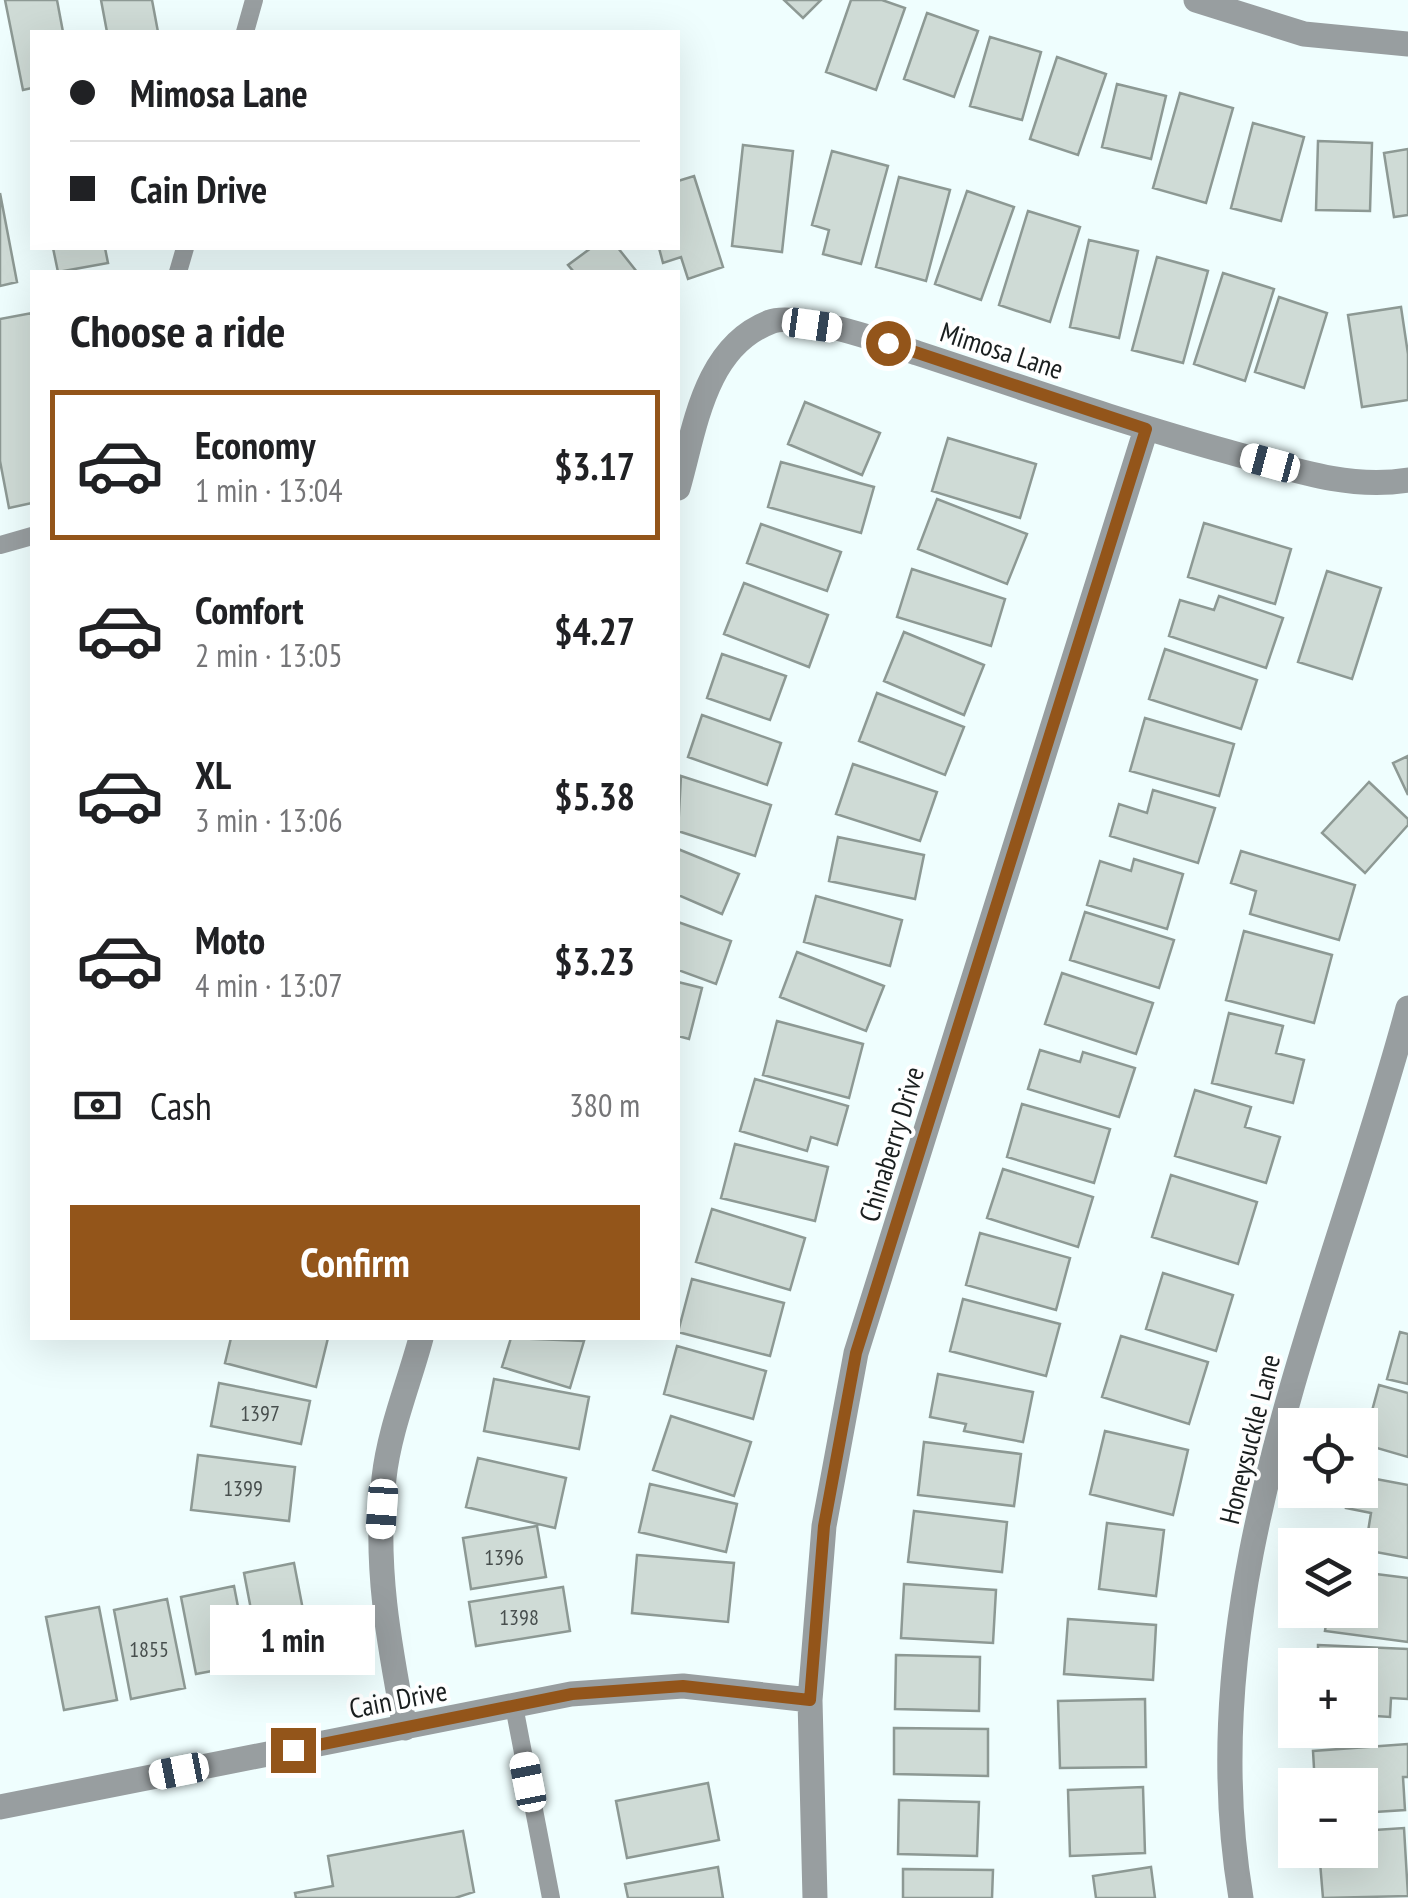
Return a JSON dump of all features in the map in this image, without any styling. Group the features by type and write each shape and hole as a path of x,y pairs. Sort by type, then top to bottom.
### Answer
{"street":[{"path":"1196,0 1304,34 1408,44"},
{"name":"Mimosa Lane","path":"680,481 710,379 724,356 745,336 774,320 851,331 1146,429 1329,479 1408,480"},
{"name":"Chinaberry Drive","path":"815,1898 810,1700 824,1526 856,1353 1146,429"},
{"name":"Honeysuckle Lane","path":"1241,1898 1231,1792 1231,1706 1245,1585 1284,1409 1408,1008"},
{"path":"405,1728 383,1608 379,1544 384,1474 420,1340"},
{"name":"Cain Drive","path":"0,1806 572,1694 683,1686 810,1700"}],"lane":[{"path":"246,30 254,0"},
{"path":"0,545 30,537"},
{"path":"514,1706 550,1898"}],"building":[{"path":"5,0 57,0 63,30 30,30 30,88 23,90"},
{"path":"101,0 152,0 158,30 107,30"},
{"path":"784,0 821,0 803,18"},
{"path":"851,0 882,0 905,8 876,90 826,72"},
{"path":"927,13 978,31 954,97 904,79"},
{"path":"990,37 1041,52 1022,120 970,106"},
{"path":"1057,57 1106,74 1078,155 1030,139"},
{"path":"1117,84 1166,96 1151,159 1102,147"},
{"path":"1180,93 1233,108 1206,203 1153,188"},
{"path":"1253,123 1304,137 1281,221 1231,208"},
{"path":"1318,141 1372,143 1370,211 1316,210"},
{"path":"743,145 793,151 782,252 732,246"},
{"path":"1408,149 1408,215 1394,217 1384,153"},
{"path":"832,151 888,166 861,264 823,254 829,230 812,225"},
{"path":"694,176 723,267 688,279 681,257 663,263 660,250 680,250 680,180"},
{"path":"899,177 950,190 926,281 876,267"},
{"path":"967,191 1014,207 981,300 935,284"},
{"path":"0,193 17,282 0,286"},
{"path":"1028,211 1080,227 1050,322 999,305"},
{"path":"1089,240 1138,251 1119,338 1070,327"},
{"path":"53,250 105,250 108,263 58,270"},
{"path":"588,250 620,250 635,270 572,270 568,265"},
{"path":"1157,257 1208,271 1183,363 1132,350"},
{"path":"1223,273 1274,289 1245,381 1194,364"},
{"path":"1279,297 1327,313 1304,388 1255,372"},
{"path":"1401,307 1408,354 1408,400 1362,407 1348,315"},
{"path":"30,313 30,503 9,508 0,461 0,319"},
{"path":"805,402 880,433 862,475 788,444"},
{"path":"948,438 1036,464 1020,518 932,491"},
{"path":"781,462 874,487 861,533 768,507"},
{"path":"937,499 1027,534 1007,584 918,549"},
{"path":"1204,523 1291,549 1275,604 1188,577"},
{"path":"761,524 841,552 827,591 747,563"},
{"path":"912,569 1005,599 991,646 897,617"},
{"path":"1327,571 1381,588 1352,679 1298,662"},
{"path":"744,583 828,615 809,667 724,634"},
{"path":"1219,596 1283,618 1266,668 1169,636 1180,600 1214,610"},
{"path":"904,632 984,665 964,715 884,681"},
{"path":"1165,649 1257,680 1241,729 1149,699"},
{"path":"722,654 786,676 770,720 707,698"},
{"path":"877,693 964,727 945,775 859,741"},
{"path":"702,715 781,743 767,785 688,757"},
{"path":"1145,718 1234,744 1219,796 1130,771"},
{"path":"1408,756 1408,795 1393,763"},
{"path":"853,764 937,792 920,841 836,814"},
{"path":"681,776 771,805 755,856 680,832"},
{"path":"1369,782 1408,819 1408,825 1365,873 1322,833"},
{"path":"1153,790 1215,808 1198,863 1110,836 1119,804 1147,813"},
{"path":"838,837 924,855 915,899 829,881"},
{"path":"680,850 739,874 722,914 680,896"},
{"path":"1241,851 1355,885 1339,940 1250,914 1256,891 1231,883"},
{"path":"1134,859 1183,874 1167,929 1087,905 1100,861 1131,871"},
{"path":"816,896 902,920 890,966 804,942"},
{"path":"1085,912 1174,940 1159,988 1070,960"},
{"path":"680,923 731,941 716,984 680,971"},
{"path":"1244,931 1332,955 1314,1023 1226,1000"},
{"path":"797,952 884,986 866,1031 780,997"},
{"path":"1062,973 1153,1003 1136,1054 1045,1024"},
{"path":"680,982 702,988 689,1039 680,1037"},
{"path":"1229,1013 1283,1026 1276,1053 1304,1060 1293,1103 1212,1083"},
{"path":"777,1021 863,1044 849,1098 763,1075"},
{"path":"1040,1050 1080,1062 1083,1052 1135,1068 1119,1117 1028,1089"},
{"path":"755,1079 848,1106 837,1145 811,1137 807,1151 740,1131"},
{"path":"1195,1090 1251,1107 1245,1127 1280,1137 1266,1183 1175,1156"},
{"path":"1022,1104 1110,1129 1094,1183 1007,1157"},
{"path":"735,1144 828,1167 815,1221 721,1198"},
{"path":"1003,1169 1093,1197 1078,1247 987,1218"},
{"path":"1171,1175 1257,1202 1238,1264 1152,1237"},
{"path":"712,1209 805,1238 790,1290 696,1262"},
{"path":"980,1233 1070,1258 1056,1310 966,1285"},
{"path":"1163,1273 1233,1295 1216,1351 1146,1329"},
{"path":"692,1279 784,1303 770,1356 680,1333"},
{"path":"963,1299 1060,1324 1046,1376 950,1351"},
{"path":"1400,1332 1408,1334 1408,1384 1387,1379"},
{"path":"1121,1336 1208,1362 1189,1424 1102,1397"},
{"path":"231,1340 328,1340 316,1387 225,1363"},
{"path":"510,1340 584,1341 570,1388 502,1367"},
{"path":"677,1346 766,1371 753,1419 664,1394"},
{"path":"938,1374 1033,1392 1023,1442 964,1431 966,1424 930,1417"},
{"path":"494,1379 589,1397 579,1449 484,1431"},
{"path":"219,1383 310,1401 301,1444 211,1426"},
{"path":"1379,1385 1408,1393 1408,1457 1378,1448 1378,1408 1373,1408"},
{"path":"671,1416 751,1442 734,1496 653,1470"},
{"path":"1105,1431 1188,1450 1173,1515 1090,1494"},
{"path":"924,1442 1021,1454 1014,1506 918,1495"},
{"path":"198,1455 295,1467 289,1521 191,1510"},
{"path":"478,1458 566,1478 555,1528 466,1507"},
{"path":"1378,1479 1408,1485 1408,1558 1378,1552 1378,1528 1369,1528 1371,1513 1346,1508 1378,1508"},
{"path":"650,1484 737,1504 726,1552 639,1532"},
{"path":"914,1511 1007,1522 1002,1572 908,1562"},
{"path":"1107,1523 1164,1530 1156,1596 1099,1589"},
{"path":"537,1526 546,1577 471,1589 463,1538"},
{"path":"637,1555 734,1563 728,1622 632,1613"},
{"path":"294,1563 313,1662 263,1672 244,1573"},
{"path":"1378,1574 1408,1578 1408,1642 1325,1631 1378,1628"},
{"path":"904,1584 996,1590 993,1643 901,1638"},
{"path":"234,1586 249,1664 196,1674 181,1597"},
{"path":"563,1587 570,1631 476,1646 469,1602"},
{"path":"167,1599 185,1688 131,1699 114,1610"},
{"path":"99,1607 117,1700 64,1710 46,1617"},
{"path":"1068,1619 1156,1625 1153,1680 1064,1674"},
{"path":"1318,1645 1408,1649 1408,1699 1391,1698 1390,1717 1378,1716 1378,1648"},
{"path":"896,1655 980,1657 979,1711 895,1709"},
{"path":"1145,1699 1146,1767 1060,1768 1058,1701"},
{"path":"894,1728 988,1729 988,1776 894,1774"},
{"path":"1408,1744 1408,1777 1403,1777 1405,1810 1378,1812 1378,1768 1314,1768 1313,1751"},
{"path":"708,1783 719,1840 627,1858 616,1801"},
{"path":"1143,1787 1145,1853 1070,1856 1068,1790"},
{"path":"899,1800 979,1802 977,1856 898,1854"},
{"path":"1404,1828 1408,1896 1323,1898 1320,1868 1378,1868 1378,1830"},
{"path":"463,1831 474,1892 455,1898 296,1898 295,1893 333,1886 328,1856"},
{"path":"718,1867 723,1898 628,1898 625,1884"},
{"path":"1151,1867 1155,1898 1096,1898 1093,1876"},
{"path":"903,1869 993,1870 992,1898 903,1898"}],"route":[{"path":"293,1750 572,1694 683,1686 810,1700 824,1526 856,1353 1146,429 888,343"}]}
